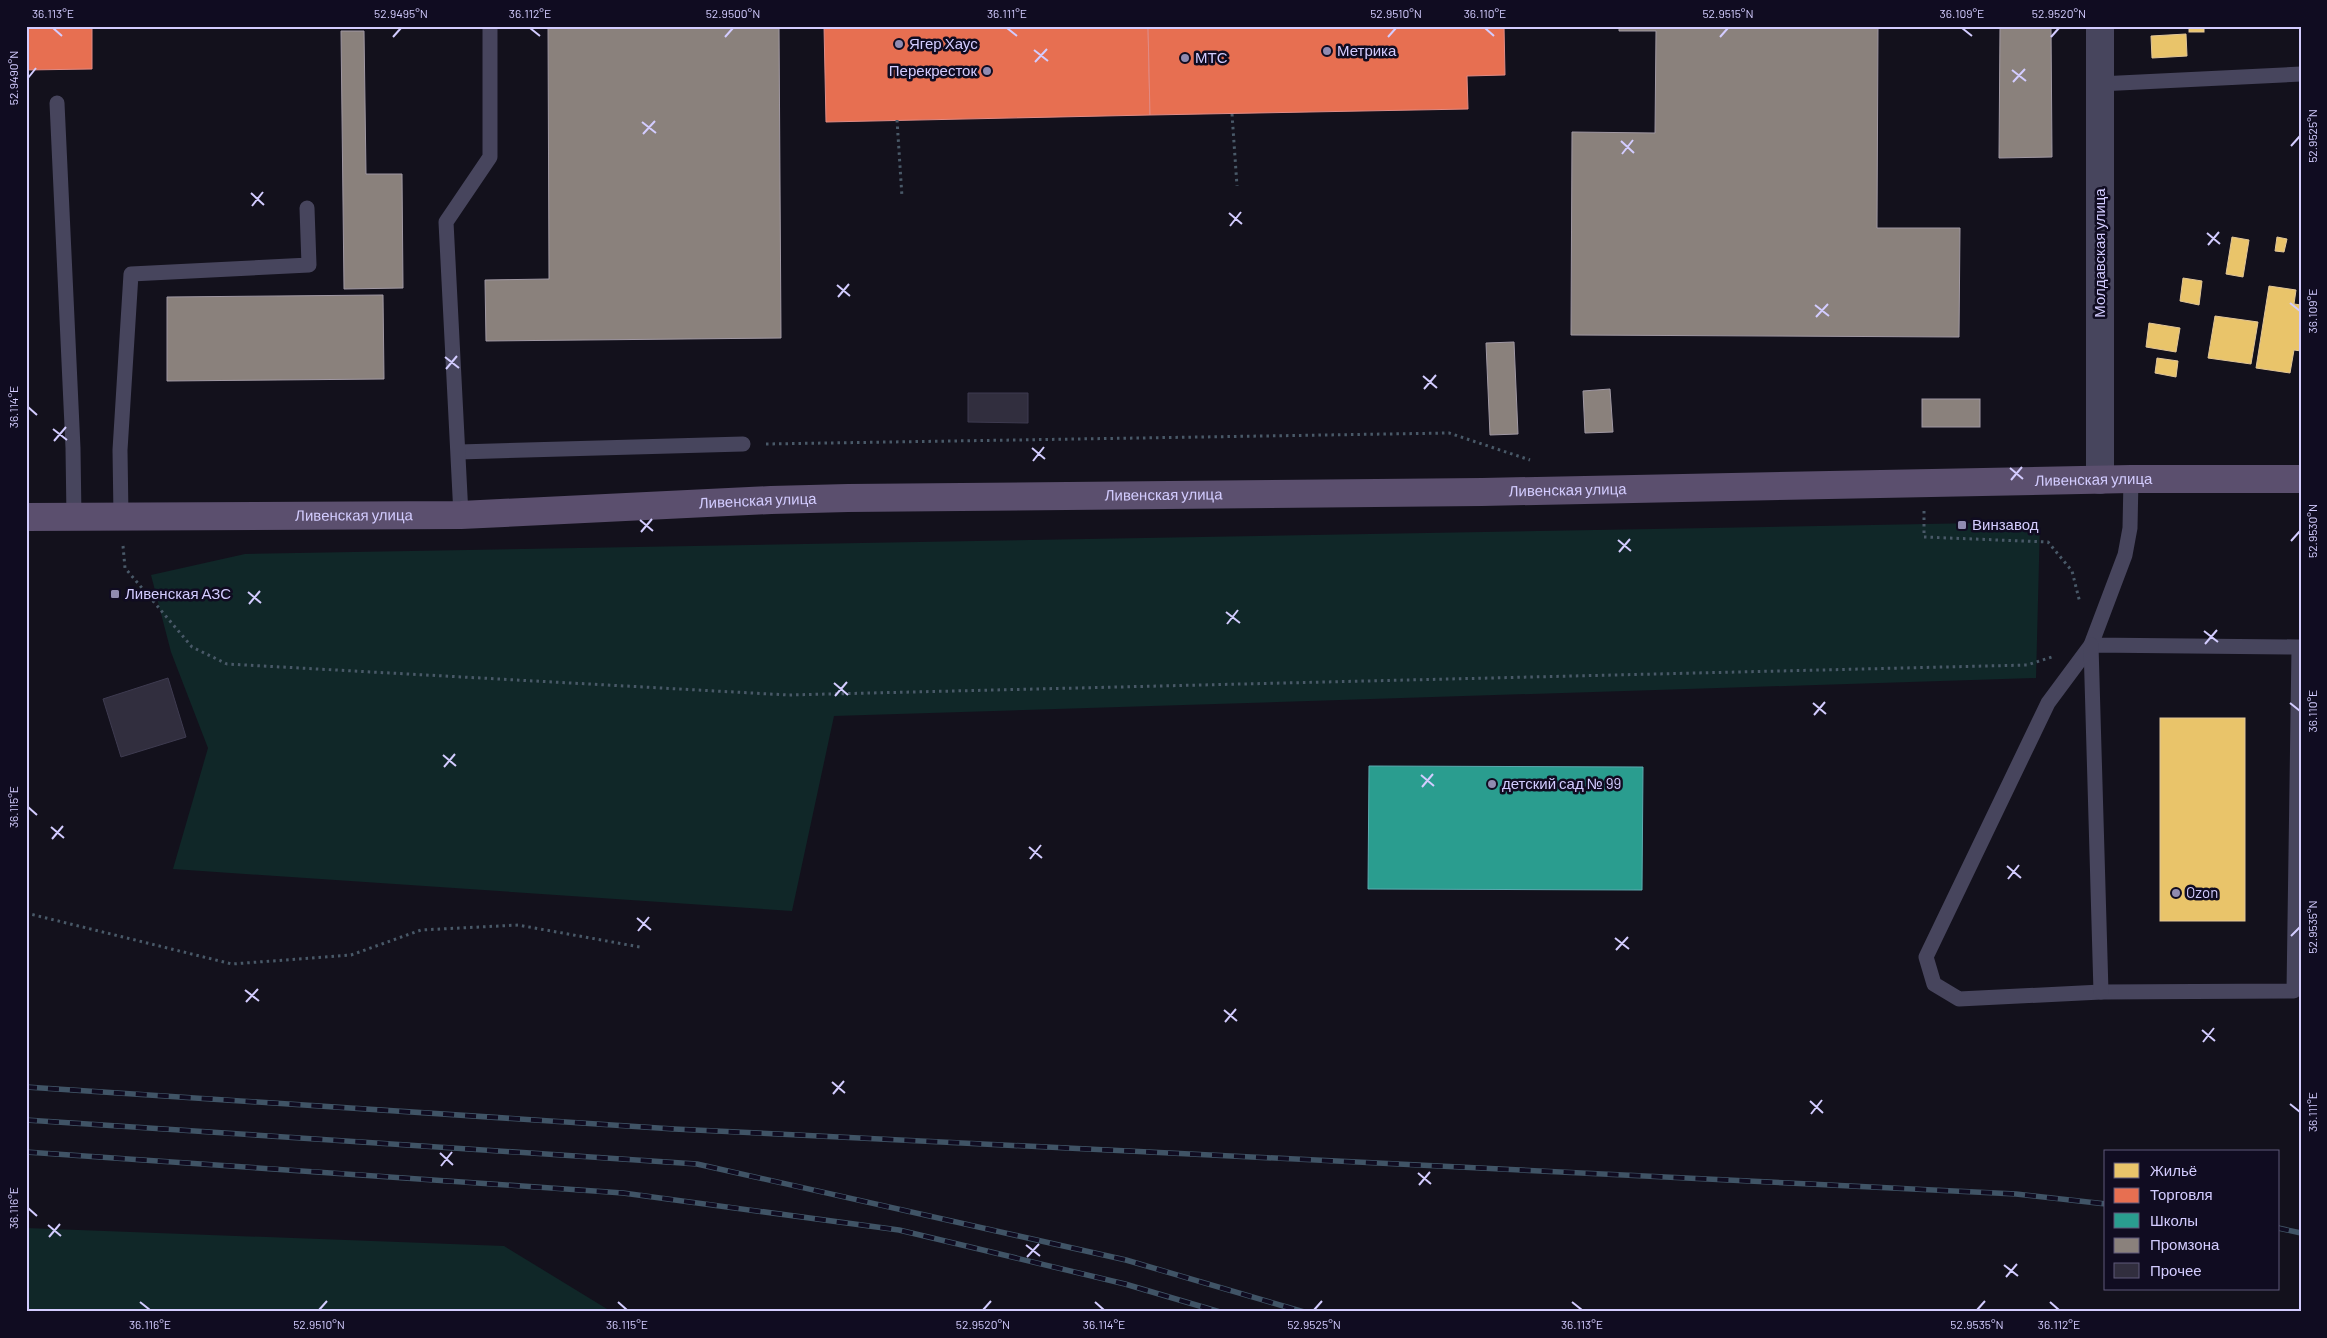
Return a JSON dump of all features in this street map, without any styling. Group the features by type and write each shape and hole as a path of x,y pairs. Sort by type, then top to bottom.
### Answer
{"main road":[{"name":"Ливенская улица","path":"26,517 461,515 781,500 1482,492 2131,479 2301,479"}],"street":[{"name":"Молдавская улица","path":"2100,26 2100,480"}],"lane":[{"path":"461,515 446,222 490,157 490,26"},
{"path":"2100,84 2301,74"},
{"path":"57,103 73,438 74,517"},
{"path":"121,516 120,450 131,274 308,265 307,208"},
{"path":"459,452 743,444"},
{"path":"2091,645 2300,647 2297,991 2102,992 1959,999 1934,984 1926,957 2048,703 2091,645 2125,555 2130,528 2131,479"},
{"path":"2091,645 2102,992"}],"path":[{"path":"1232,114 1238,186"},
{"path":"897,120 902,197"},
{"path":"743,444 1449,434 1533,461"},
{"path":"1925,482 1924,536 2048,542 2072,571 2091,645"},
{"path":"121,516 125,568 192,647 227,664 788,695 2027,665"},
{"path":"26,913 232,964 351,955 421,930 518,925 640,947"}],"green space":[{"path":"2040,522 2036,678 834,716 792,911 173,869 208,748 171,652 151,575 245,554"},
{"path":"26,1228 504,1246 612,1312 26,1312"}],"building: Жильё":[{"path":"2189,26 2204,26 2204,32 2189,32"},
{"path":"2186,34 2187,56 2152,58 2151,36"},
{"path":"2232,237 2249,240 2243,277 2226,274"},
{"path":"2277,237 2287,239 2284,252 2275,251"},
{"path":"2183,278 2202,281 2199,305 2180,301"},
{"path":"2269,286 2296,290 2294,304 2301,305 2301,351 2294,350 2290,373 2256,368"},
{"path":"2215,316 2258,322 2251,364 2208,358"},
{"path":"2149,323 2180,328 2176,352 2146,347"},
{"path":"2157,358 2178,361 2176,377 2155,373"},
{"path":"2160,718 2245,718 2245,921 2160,921"}],"building: Торговля":[{"path":"26,26 92,26 92,69 26,70"},
{"name":"Перекресток","path":"824,26 1148,26 1150,115 826,122"},
{"name":"Метрика","path":"1148,26 1504,26 1505,75 1467,76 1468,109 1150,115"}],"building: Школы":[{"path":"1369,766 1643,767 1642,890 1368,889"}],"building: Промзона":[{"path":"548,26 779,26 781,338 486,341 485,280 549,279"},
{"path":"1619,26 1878,26 1877,228 1960,228 1959,337 1571,335 1572,132 1655,133 1656,31 1619,31"},
{"path":"2000,26 2051,26 2052,157 1999,158"},
{"path":"341,31 364,31 366,174 402,174 403,288 344,289"},
{"path":"383,295 384,379 167,381 167,297"},
{"path":"1514,342 1518,434 1490,435 1486,343"},
{"path":"1610,389 1613,432 1585,433 1583,391"},
{"path":"1922,399 1980,399 1980,427 1922,427"}],"building: Прочее":[{"path":"968,393 1028,393 1028,423 968,422"},
{"path":"168,678 186,737 121,757 103,699"}],"railway":[{"path":"26,1087 674,1129 2016,1194 2104,1204"},
{"path":"26,1120 697,1164 1126,1260 1304,1312"},
{"path":"26,1152 623,1193 899,1230 1125,1284 1220,1312"},
{"path":"2280,1228 2301,1233"}],"place":[{"name":"Ягер Хаус","path":"899,44"},
{"name":"Метрика","path":"1327,51"},
{"name":"МТС","path":"1185,58"},
{"name":"Перекресток","path":"987,71"},
{"name":"Винзавод","path":"1962,525"},
{"name":"Ливенская АЗС","path":"115,594"},
{"name":"детский сад № 99","path":"1492,784"},
{"name":"Ozon","path":"2176,893"}]}
